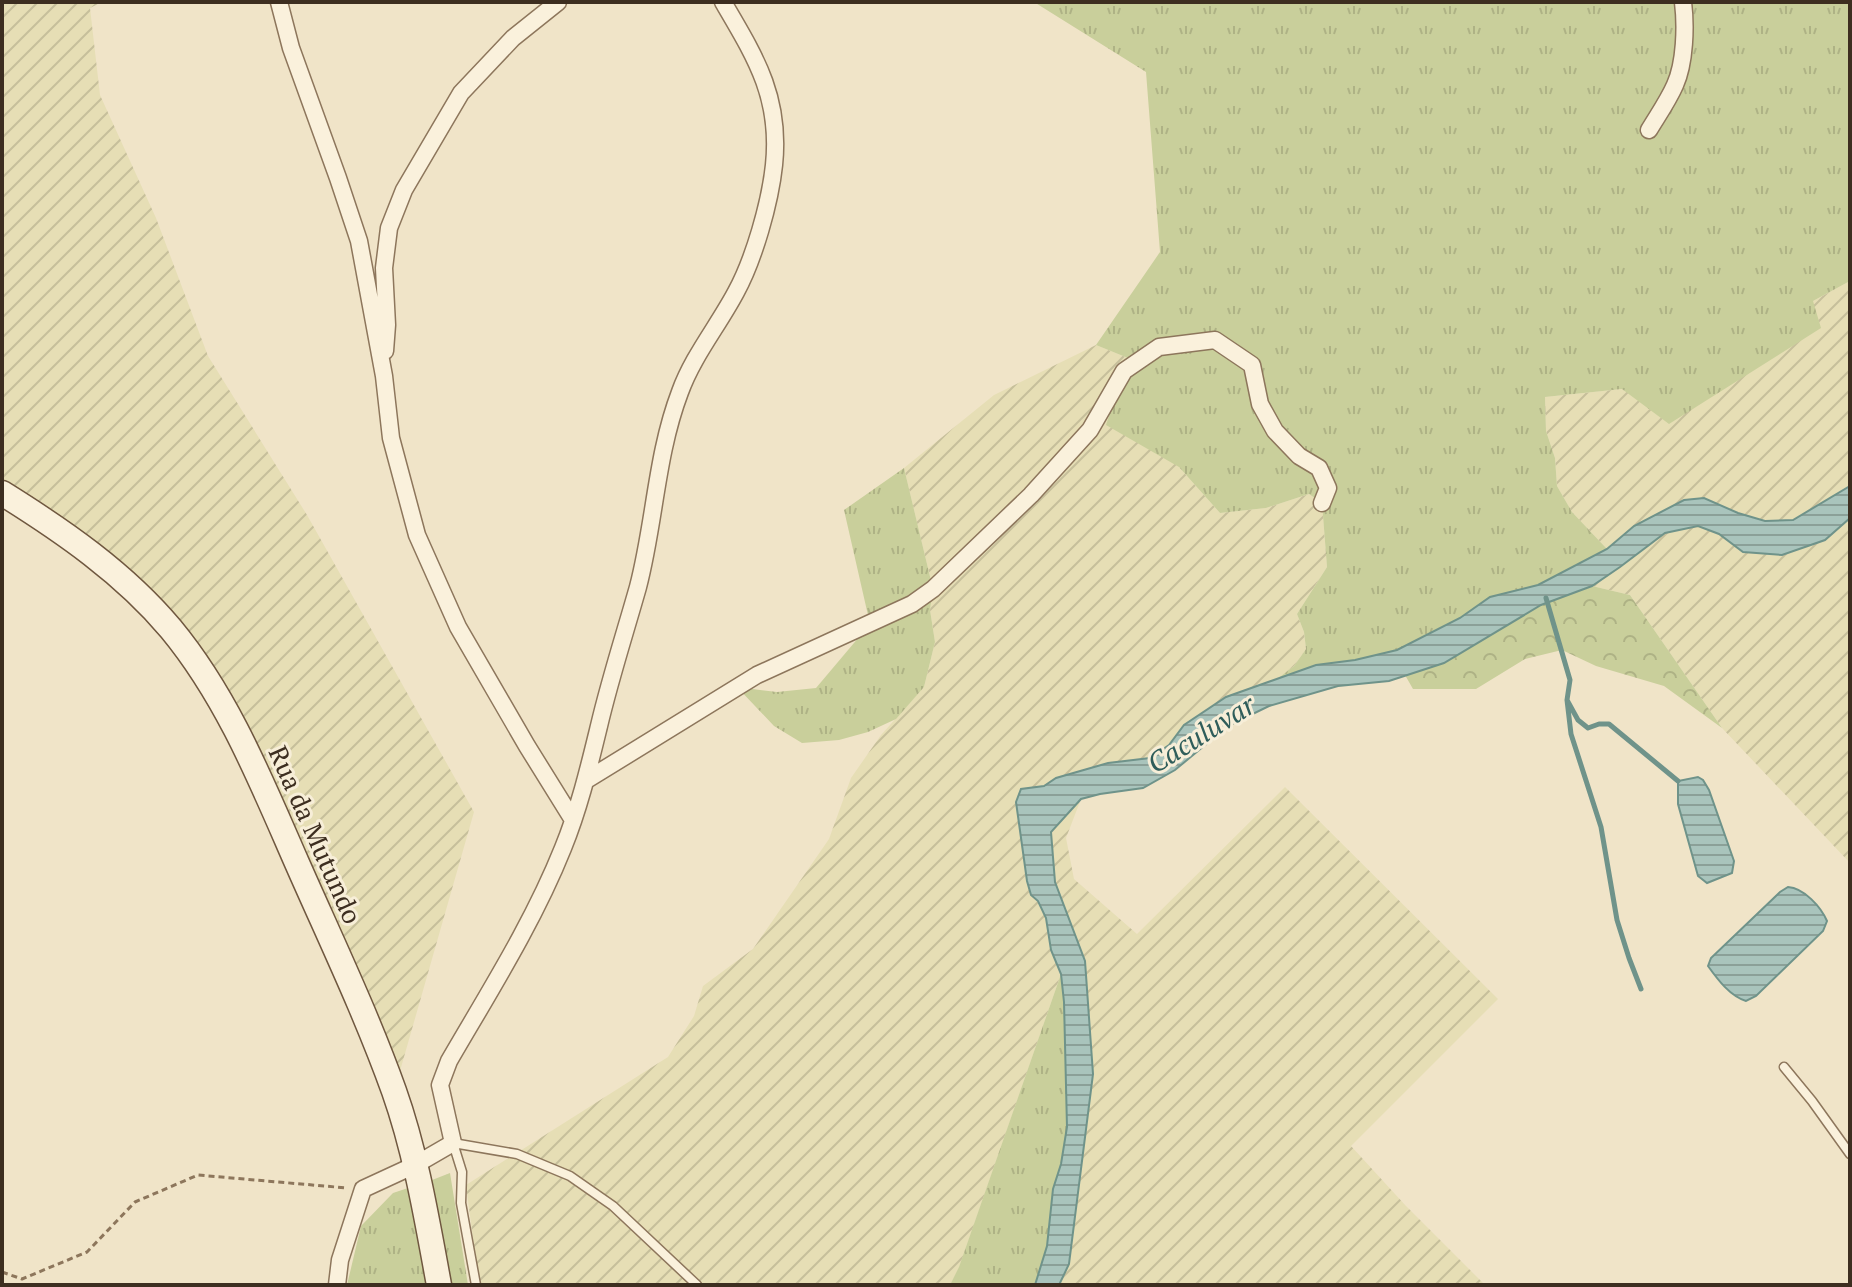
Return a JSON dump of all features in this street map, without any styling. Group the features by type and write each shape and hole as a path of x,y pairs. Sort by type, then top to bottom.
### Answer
{"main road":[{"name":"Rua da Mutundo","path":"2,493 82,547 124,581 169,627 200,667 250,756 394,1092 415,1165 439,1285"}],"street":[{"path":"279,2 291,48 359,241 384,376 391,438 417,535 458,627 573,820"},
{"path":"384,376 387,325 384,268 389,228 404,190 461,93 513,38 558,2"},
{"path":"337,1285 340,1260 363,1189 453,1143 440,1085 449,1061 541,898 564,847 642,569 664,445 680,391 702,346 737,291 761,230 774,166 775,119 768,89 723,2"},
{"path":"1649,130 1675,86 1681,67 1683,2"},
{"path":"585,781 757,675 912,604 933,589 1031,495 1090,430 1124,371 1159,347 1215,340 1252,365 1260,404 1275,431 1299,456 1319,468 1328,488 1322,503"}],"lane":[{"path":"1784,1067 1850,1154"},
{"path":"476,1285 461,1203 462,1172 453,1143 517,1154 570,1176 613,1206 697,1285"}],"path":[{"path":"2,1272 22,1279 87,1252 135,1202 198,1175 363,1189"}],"shaded area":[{"path":"2,2 102,2 90,8 100,95 156,218 208,356 307,515 474,812 394,1092 250,756 169,627 2,493"},
{"path":"1850,281 1850,486 1794,520 1765,521 1704,498 1684,500 1634,526 1607,549 1572,512 1557,486 1555,458 1546,431 1545,397 1622,389"},
{"path":"1096,345 1128,358 1179,467 1220,513 1266,508 1309,494 1322,503 1327,567 1297,614 1306,649 1294,666 1277,679 1226,697 1208,708 1184,725 1169,745 1150,758 1108,763 1056,778 1044,786 1022,841 1031,895 1038,901 1046,918 1051,950 1061,974 959,1268 950,1285 481,1285 466,1185 668,1057 694,1016 703,986 753,949 829,839 851,778 881,735 924,687 935,642 930,610 933,589 904,468 994,395"},
{"path":"1850,518 1850,863 1722,728 1630,595 1592,586 1665,533 1698,526 1719,534 1743,552 1825,540"},
{"path":"1285,787 1498,999 1351,1146 1485,1285 1059,1285 1069,1264 1093,1074 1085,961 1055,882 1051,832 1081,799 1066,838 1074,879 1137,934"}],"green space":[{"path":"1034,2 1850,2 1850,281 1813,301 1821,328 1669,424 1622,389 1545,397 1546,431 1555,458 1557,486 1572,512 1607,549 1538,585 1490,597 1460,618 1397,650 1355,661 1316,665 1277,679 1294,666 1306,649 1297,614 1327,567 1322,503 1309,494 1266,508 1220,513 1179,467 1106,425 1128,358 1096,345 1160,252 1146,72"},
{"path":"904,468 933,589 930,610 935,642 924,687 896,719 868,732 839,740 802,743 774,726 737,687 777,692 816,688 870,624 844,510"},
{"path":"1592,586 1630,595 1722,728 1664,686 1596,666 1562,650 1525,659 1476,689 1413,689 1405,675 1444,663 1541,605"},
{"path":"1061,974 1067,1126 1053,1189 1047,1246 1035,1285 950,1285 959,1267"},
{"path":"450,1173 468,1285 448,1285 427,1182"},
{"path":"411,1187 432,1285 347,1285 361,1226 393,1193"}],"water":[{"name":"Caculuvar","path":"1850,486 1850,518 1825,540 1782,555 1743,552 1719,534 1698,526 1665,533 1592,586 1541,605 1444,663 1389,681 1338,686 1269,706 1228,726 1175,770 1143,788 1081,799 1051,832 1055,882 1085,961 1093,1074 1069,1264 1059,1285 1035,1285 1047,1246 1053,1189 1067,1127 1064,1002 1061,974 1051,950 1046,918 1038,901 1031,895 1027,881 1016,802 1021,789 1044,786 1056,778 1108,763 1150,758 1169,745 1184,725 1226,697 1316,665 1397,650 1460,618 1490,597 1538,585 1607,549 1634,526 1684,500 1704,498 1765,521 1793,520"},
{"path":"1698,777 1709,790 1734,861 1732,873 1707,883 1698,876 1678,804 1678,781"},
{"path":"1788,887 1800,891 1821,910 1827,921 1823,931 1756,996 1746,1001 1740,999 1720,982 1708,966 1711,958"}],"waterway":[{"path":"1546,598 1570,680 1567,700"},
{"path":"1641,989 1617,920 1601,827 1571,734 1567,700 1578,720 1588,728 1609,724 1678,781"}]}
